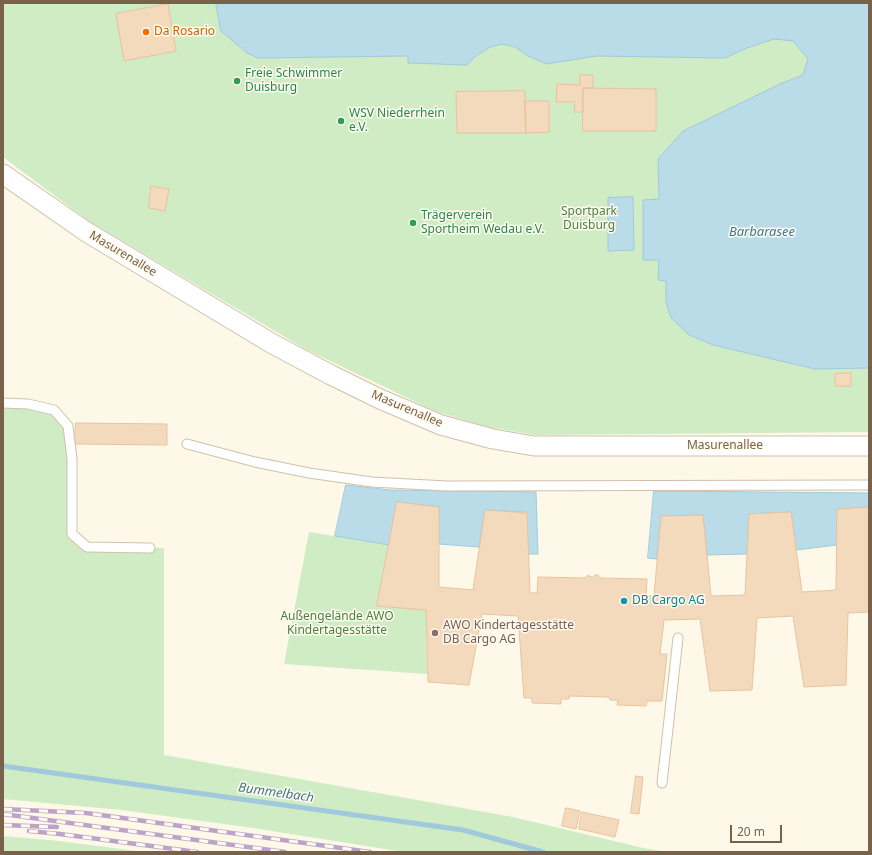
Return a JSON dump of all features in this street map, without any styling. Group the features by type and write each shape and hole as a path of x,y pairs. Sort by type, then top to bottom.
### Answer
{"street":[{"name":"Masurenallee","path":"3,174 85,230 271,343 380,399 440,425 493,439 534,446 869,446"}],"lane":[{"path":"3,403 28,404 54,410 68,426 72,459 72,534 87,547 150,548"},
{"path":"187,444 309,473 372,482 447,486 869,485"},
{"path":"662,783 678,638"}],"green space":[{"name":"Sportpark Duisburg","path":"3,3 869,3 869,432 535,435 488,427 437,412 307,350 90,222 3,157"},
{"path":"3,403 54,410 68,426 73,534 87,547 164,548 164,755 513,817 643,848 668,852 404,852 253,828 122,810 3,799"},
{"name":"Außengelände AWO Kindertagesstätte","path":"309,532 389,545 426,610 427,674 284,664"},
{"path":"3,836 59,841 144,852 3,852"}],"water":[{"name":"Barbarasee","path":"216,3 869,3 869,368 815,369 713,345 689,335 671,318 666,303 666,281 658,280 659,260 643,260 643,200 659,199 658,159 683,131 780,84 803,75 808,59 793,41 774,39 747,48 725,58 596,56 547,64 528,56 515,47 502,44 490,47 476,56 467,65 408,63 408,56 258,58 247,53 221,31"},
{"path":"633,197 634,250 608,251 608,198"},
{"path":"346,485 390,490 536,492 538,554 528,554 526,512 485,510 479,547 438,544 439,507 398,502 389,545 335,536"},
{"path":"654,491 869,493 869,507 837,509 837,545 796,550 791,512 749,514 747,554 707,555 703,515 661,516 657,559 648,558"}],"building":[{"name":"Da Rosario","path":"168,4 176,51 124,61 116,14"},
{"path":"580,75 593,75 593,88 583,88 583,112 574,112 575,102 556,102 557,84 580,85"},
{"path":"583,88 656,89 656,131 583,131"},
{"path":"525,91 526,133 457,133 456,92"},
{"path":"525,101 549,101 549,132 526,133"},
{"path":"151,186 169,189 165,211 149,208"},
{"path":"851,373 851,386 835,386 835,374"},
{"path":"76,423 167,424 167,445 75,444"},
{"name":"DB Cargo AG","path":"397,502 439,507 439,587 473,590 485,510 527,513 530,593 537,593 538,577 585,578 588,575 593,578 595,575 598,575 600,578 647,579 646,596 654,596 661,516 703,515 711,596 745,595 749,514 791,512 802,592 836,590 837,509 869,507 869,612 848,613 846,685 804,687 793,616 757,618 752,690 710,691 700,619 664,620 660,654 667,654 662,701 647,701 646,706 617,705 618,700 610,700 609,697 569,696 569,699 561,699 561,704 532,703 532,698 524,698 518,616 482,614 469,685 428,682 426,610 377,606"},
{"path":"636,776 643,777 639,814 631,813"},
{"path":"566,808 580,811 576,829 562,826"},
{"path":"582,812 619,820 615,837 579,829"}],"waterway":[{"name":"Bummelbach","path":"3,766 463,830 543,852"}],"railway":[{"path":"3,809 86,813 370,852"},
{"path":"3,814 285,852"},
{"path":"3,825 57,827"},
{"path":"29,831 197,852"}],"place":[{"name":"Da Rosario","path":"146,32"},
{"name":"Freie Schwimmer Duisburg","path":"237,81"},
{"name":"WSV Niederrhein e.V.","path":"341,121"},
{"name":"Trägerverein Sportheim Wedau e.V.","path":"413,223"},
{"name":"DB Cargo AG","path":"624,601"},
{"name":"AWO Kindertagesstätte DB Cargo AG","path":"435,633"}]}
